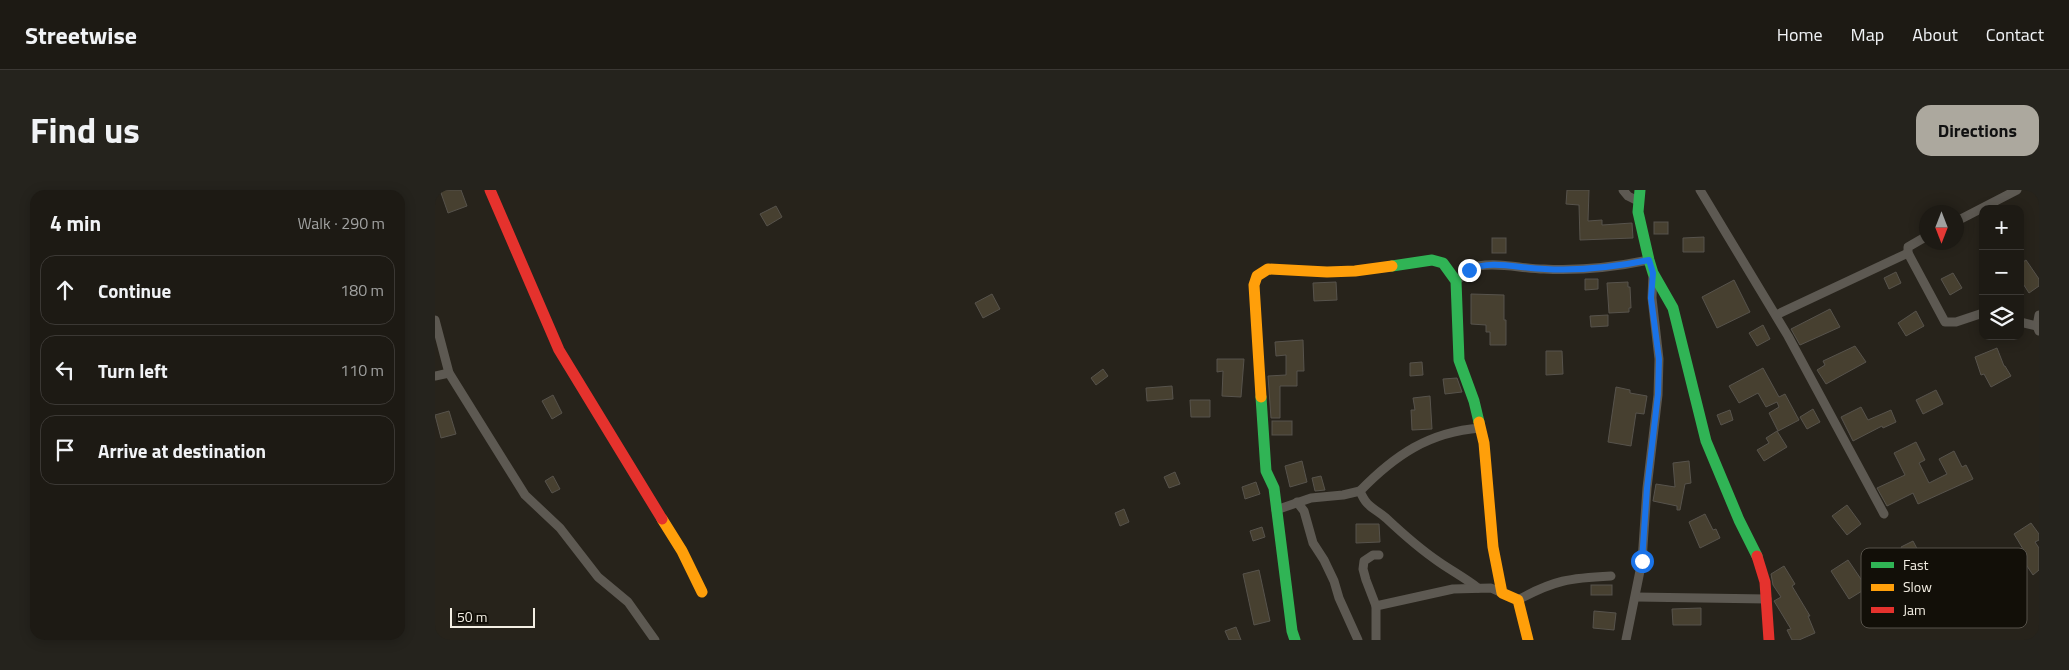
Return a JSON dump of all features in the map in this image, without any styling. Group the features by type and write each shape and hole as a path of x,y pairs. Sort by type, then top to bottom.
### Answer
{"street":[{"path":"490,190 559,350 682,551 702,592"},
{"path":"1623,190 1628,196 1639,196 1638,212 1649,260 1653,273 1673,308 1694,398 1707,441 1765,582 1769,640"},
{"path":"1699,190 1776,315 1884,514"},
{"path":"1964,216 2017,190"},
{"path":"1919,240 1911,243 1908,247 1908,253 1945,322 1956,322 1979,314"},
{"path":"1776,315 1908,253"},
{"path":"1295,640 1292,631 1274,488 1266,471 1261,409 1254,285 1257,276 1268,269 1327,272 1355,271 1432,260 1443,263 1451,271 1456,281 1459,360 1474,401 1484,443 1493,547 1502,593"},
{"path":"1456,281 1477,266 1520,266 1544,270 1619,266 1649,260"},
{"path":"1626,640 1642,561 1647,488 1658,394 1659,359 1651,298 1653,273"},
{"path":"2024,323 2038,328 2039,315"},
{"path":"435,320 449,374 525,495 560,528 598,577 628,602 655,640"},
{"path":"435,376 449,374"},
{"path":"1276,510 1311,498 1343,495 1360,491 1392,461 1410,448 1430,439 1462,429 1480,428"},
{"path":"1360,491 1366,504 1379,512 1416,545 1441,563 1461,574 1478,588"},
{"path":"1297,502 1304,511 1313,543 1331,574 1339,598 1358,640"},
{"path":"1376,640 1376,606 1363,569 1364,561 1373,555 1379,555"},
{"path":"1518,600 1544,586 1572,578 1611,576"},
{"path":"1376,606 1453,589 1491,588 1518,600"},
{"path":"1636,597 1767,599"},
{"path":"1518,600 1528,640"}],"building":[{"path":"440,190 461,190 467,206 448,213"},
{"path":"1567,190 1589,190 1588,221 1602,220 1602,225 1632,223 1633,238 1580,240 1579,205 1566,204"},
{"path":"776,206 782,217 767,226 760,214"},
{"path":"1654,222 1668,222 1668,234 1654,234"},
{"path":"1704,237 1704,252 1683,252 1683,238"},
{"path":"1492,238 1506,238 1506,253 1492,253"},
{"path":"2026,260 2039,279 2039,286 2029,293 2024,285 2024,261"},
{"path":"1896,272 1901,283 1889,289 1884,278"},
{"path":"1953,273 1962,288 1950,295 1941,279"},
{"path":"1585,279 1598,279 1598,289 1585,290"},
{"path":"1734,280 1750,312 1717,328 1702,297"},
{"path":"1336,282 1337,300 1314,301 1313,283"},
{"path":"1628,282 1631,308 1629,308 1629,312 1609,313 1607,283"},
{"path":"992,294 1000,309 983,318 975,303"},
{"path":"1471,294 1504,295 1506,345 1490,345 1490,332 1486,332 1486,325 1471,324"},
{"path":"1830,309 1840,327 1800,345 1791,329"},
{"path":"1916,311 1924,326 1906,336 1898,323"},
{"path":"1608,315 1608,326 1591,327 1590,316"},
{"path":"1763,325 1770,339 1757,346 1749,333"},
{"path":"1303,340 1304,371 1297,371 1297,386 1280,386 1280,418 1271,418 1268,376 1286,375 1286,355 1276,356 1275,342"},
{"path":"1855,346 1866,362 1826,384 1817,370 1825,365 1823,361"},
{"path":"1997,348 2004,366 2011,376 1991,387 1984,374 1981,375 1975,357"},
{"path":"1546,351 1562,351 1563,374 1546,375"},
{"path":"1217,359 1244,359 1241,397 1222,396 1223,371 1217,372"},
{"path":"1422,362 1423,375 1410,376 1410,363"},
{"path":"1763,368 1779,397 1785,394 1799,420 1778,431 1769,413 1779,407 1777,402 1766,407 1758,393 1739,403 1729,386"},
{"path":"1103,369 1108,376 1096,385 1091,378"},
{"path":"1457,378 1462,392 1445,394 1443,379"},
{"path":"1172,386 1173,399 1147,401 1146,388"},
{"path":"1616,387 1630,390 1630,393 1647,396 1644,414 1636,413 1631,446 1608,442"},
{"path":"1936,390 1943,404 1923,414 1916,400"},
{"path":"553,395 562,413 552,419 542,401"},
{"path":"1430,396 1432,429 1412,430 1411,410 1415,410 1413,398"},
{"path":"1190,400 1210,400 1210,417 1191,417"},
{"path":"1861,407 1868,420 1891,410 1896,422 1883,428 1882,426 1853,441 1841,417"},
{"path":"1813,409 1820,422 1807,429 1800,417"},
{"path":"1730,410 1733,420 1721,425 1717,415"},
{"path":"449,411 456,434 441,438 435,415"},
{"path":"1272,421 1292,421 1292,435 1272,435"},
{"path":"1777,431 1787,447 1764,461 1757,450 1769,443 1766,438"},
{"path":"1916,442 1925,460 1919,463 1929,483 1947,474 1939,459 1954,451 1962,467 1966,465 1973,479 1918,504 1913,493 1887,506 1877,488 1905,475 1894,453"},
{"path":"1302,461 1307,482 1290,487 1285,466"},
{"path":"1689,461 1691,483 1685,484 1680,510 1677,510 1677,506 1653,501 1656,484 1675,487 1673,463"},
{"path":"1175,472 1180,484 1169,488 1164,477"},
{"path":"553,476 560,489 552,493 545,481"},
{"path":"1321,476 1325,490 1315,491 1312,478"},
{"path":"1256,482 1260,494 1245,499 1242,487"},
{"path":"1847,505 1861,524 1847,535 1832,516"},
{"path":"1124,509 1129,522 1120,526 1115,513"},
{"path":"1705,514 1713,530 1716,529 1720,538 1700,548 1689,522"},
{"path":"2031,523 2039,534 2039,540 2035,542 2039,548 2039,570 2033,575 2027,566 2027,548 2022,548 2014,534"},
{"path":"1356,524 1379,524 1380,542 1356,543"},
{"path":"1262,527 1265,537 1253,541 1250,531"},
{"path":"1913,541 1917,548 1902,548"},
{"path":"1848,560 1861,579 1861,592 1849,599 1831,571"},
{"path":"1784,566 1795,584 1792,586 1810,616 1808,616 1815,633 1799,640 1792,640 1787,630 1791,629 1774,601 1781,597 1773,585 1771,574"},
{"path":"1259,570 1270,621 1254,625 1243,574"},
{"path":"1591,585 1612,585 1612,595 1591,595"},
{"path":"1701,608 1701,625 1673,625 1672,609"},
{"path":"1594,611 1616,613 1614,630 1593,628"},
{"path":"1236,627 1241,640 1229,640 1225,631"}],"traffic: fast":[{"path":"1640,190 1638,212 1649,260 1653,273 1673,308 1706,441 1739,520 1757,556"},
{"path":"1392,266 1432,260 1443,263 1456,281 1459,360 1474,401 1479,422"},
{"path":"1261,397 1266,471 1274,488 1292,631 1295,640"}],"traffic: slow":[{"path":"1261,397 1254,285 1257,276 1268,269 1327,272 1355,271 1392,266"},
{"path":"1479,422 1484,443 1493,547 1502,593 1518,600 1528,640"},
{"path":"662,519 682,551 702,592"}],"traffic: jam":[{"path":"490,190 559,350 662,519"},
{"path":"1757,556 1765,582 1769,640"}],"route":[{"path":"1469,270 1477,266 1520,266 1544,270 1586,268 1619,266 1649,260 1653,273 1651,298 1659,359 1658,394 1647,488 1642,561"}]}
